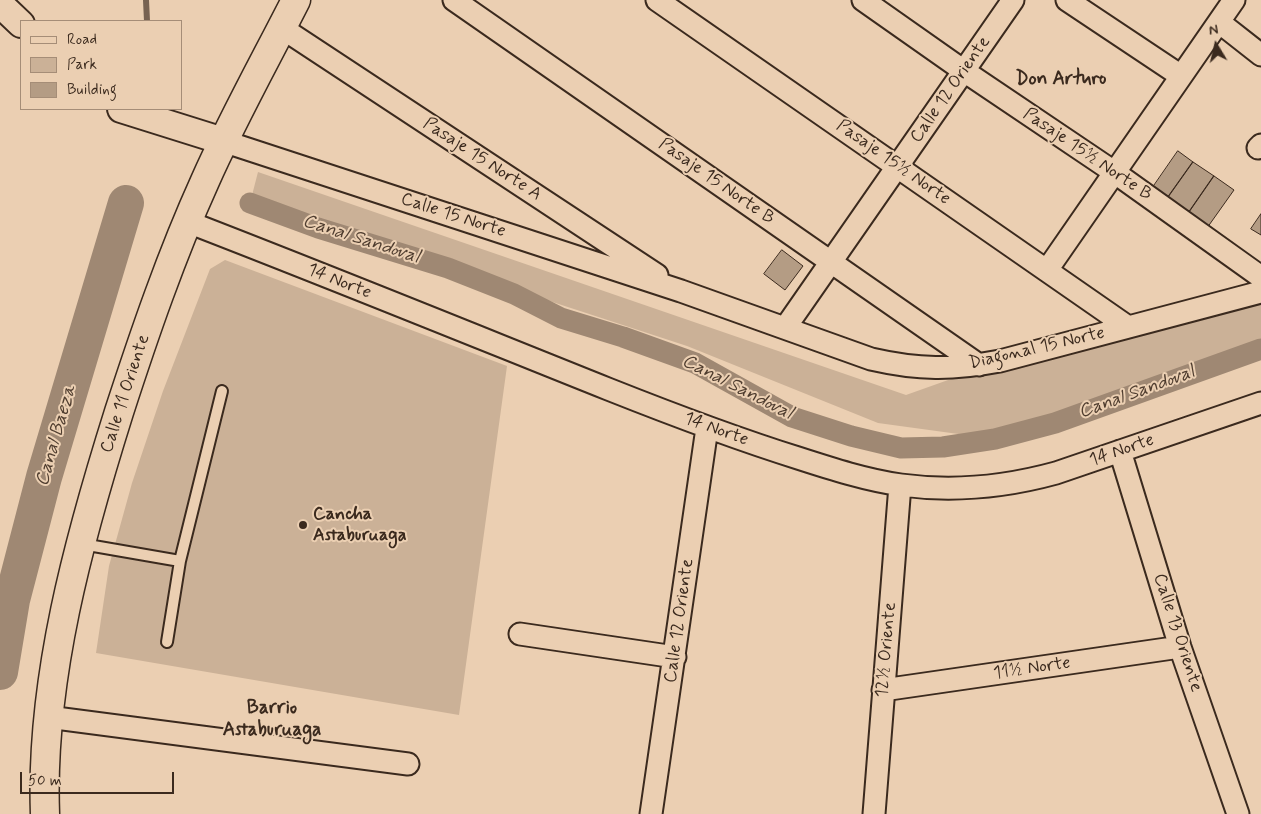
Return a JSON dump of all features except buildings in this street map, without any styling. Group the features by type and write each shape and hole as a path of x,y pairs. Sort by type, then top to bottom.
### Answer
{"main road":[{"name":"Calle 11 Oriente","path":"45,814 45,758 48,717 62,630 81,544 106,455 166,277 188,222 223,141 296,0"}],"street":[{"name":"Pasaje 15 Norte B","path":"454,0 979,365"},
{"name":"Pasaje 15½ Norte","path":"657,0 1128,327"},
{"name":"Pasaje 15½ Norte B","path":"862,0 1114,172 1261,277"},
{"name":"Calle 12 Oriente","path":"785,328 1014,0"},
{"path":"1067,0 1181,76"},
{"path":"1046,270 1234,0"},
{"path":"0,4 20,23"},
{"path":"1219,22 1261,55"},
{"name":"Pasaje 15 Norte A","path":"282,28 682,292"},
{"name":"Calle 15 Norte","path":"123,110 682,292 785,328"},
{"name":"14 Norte","path":"188,222 707,428 817,464 870,479 900,485 959,489 1012,484 1056,473 1261,403"},
{"name":"Diagonal 15 Norte","path":"785,328 871,359 895,365 940,369 1000,361 1261,292"},
{"name":"Calle 12 Oriente","path":"651,814 707,428"},
{"name":"Calle 13 Oriente","path":"1120,451 1180,647 1238,814"},
{"name":"12½ Oriente","path":"874,814 900,485"},
{"path":"520,634 674,657"},
{"name":"11½ Norte","path":"884,690 1180,647"},
{"path":"48,717 408,764"}],"lane":[{"path":"167,642 180,561 222,391"},
{"path":"81,544 180,561"}],"green space":[{"path":"258,172 906,395 1010,358 1261,293 1261,347 995,439 878,423 687,346 250,203"},
{"name":"Cancha Astaburuaga","path":"225,260 507,366 459,715 96,653 109,566 132,483 163,391 210,269"}],"waterway":[{"path":"146,0 147,20"},
{"name":"Canal Baeza","path":"0,672 12,600 44,477 126,203"},
{"name":"Canal Sandoval","path":"250,203 318,228 448,268 514,294 561,318 623,337 695,363 792,417 851,436 901,448 943,447 995,439 1055,423 1261,349"}],"place":[{"name":"Cancha Astaburuaga","path":"303,525"}],"district":[{"name":"Don Arturo","path":"1061,80"},
{"name":"Barrio Astaburuaga","path":"272,720"}]}
